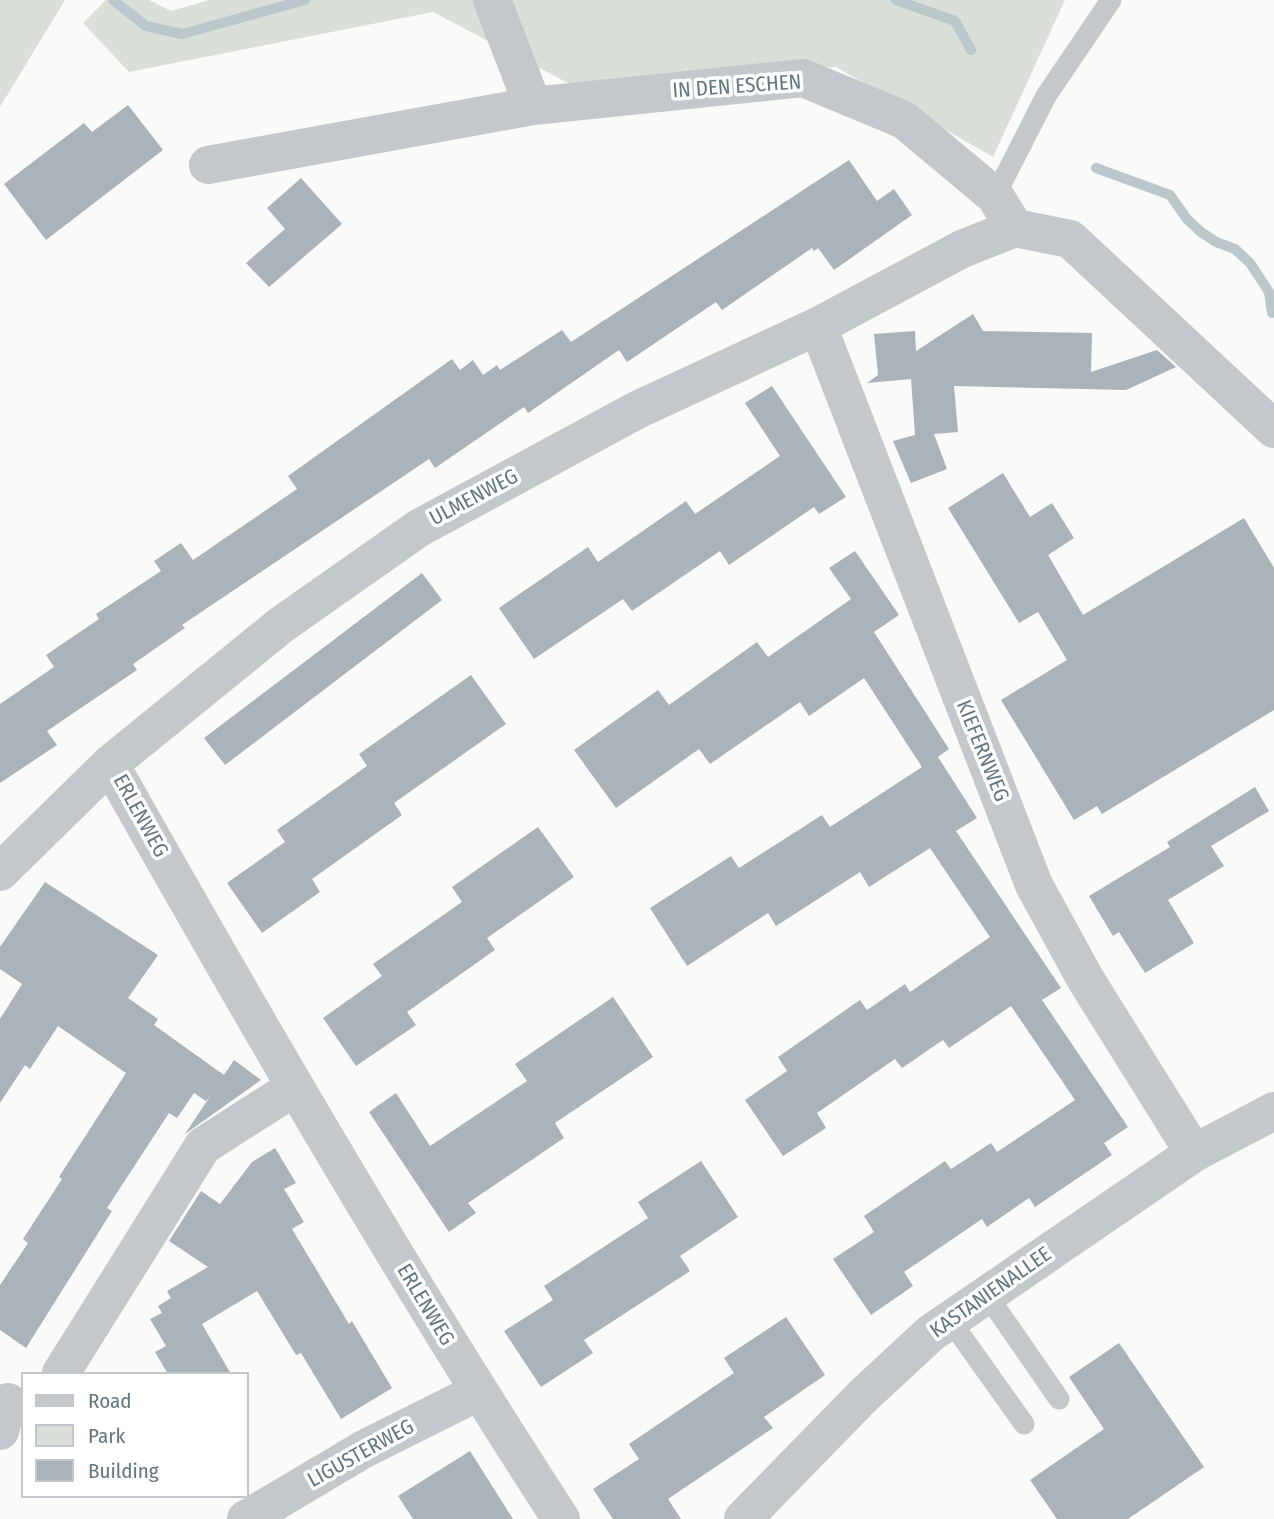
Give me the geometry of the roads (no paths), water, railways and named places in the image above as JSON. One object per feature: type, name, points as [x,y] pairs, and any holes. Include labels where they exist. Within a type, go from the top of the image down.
[{"type":"street","points":[[492,0],[533,106]]},
{"type":"street","name":"IN DEN ESCHEN","points":[[208,165],[533,106],[803,78],[904,120],[995,196],[1015,228]]},
{"type":"street","points":[[1015,228],[1070,239],[1274,429]]},
{"type":"street","name":"ULMENWEG","points":[[0,872],[110,764],[281,625],[419,528],[638,410],[818,326],[962,249],[1015,228]]},
{"type":"street","name":"KIEFERNWEG","points":[[818,326],[1034,884],[1086,980],[1194,1153]]},
{"type":"street","name":"ERLENWEG","points":[[110,764],[295,1087],[478,1392],[561,1519]]},
{"type":"street","points":[[62,1372],[203,1146],[295,1087]]},
{"type":"street","name":"KASTANIENALLEE","points":[[744,1519],[863,1396],[931,1333],[1194,1153],[1274,1111]]},
{"type":"street","name":"LIGUSTERWEG","points":[[246,1519],[364,1450],[478,1392]]},
{"type":"lane","points":[[995,196],[1046,96],[1111,0]]},
{"type":"lane","points":[[987,1294],[1059,1399]]},
{"type":"lane","points":[[950,1320],[1024,1424]]},
{"type":"waterway","points":[[113,0],[146,26],[182,34],[305,0]]},
{"type":"waterway","points":[[896,0],[955,21],[971,50]]},
{"type":"waterway","points":[[1096,168],[1170,195],[1187,219],[1201,232],[1216,242],[1235,249],[1250,263],[1269,292],[1272,313]]}]
